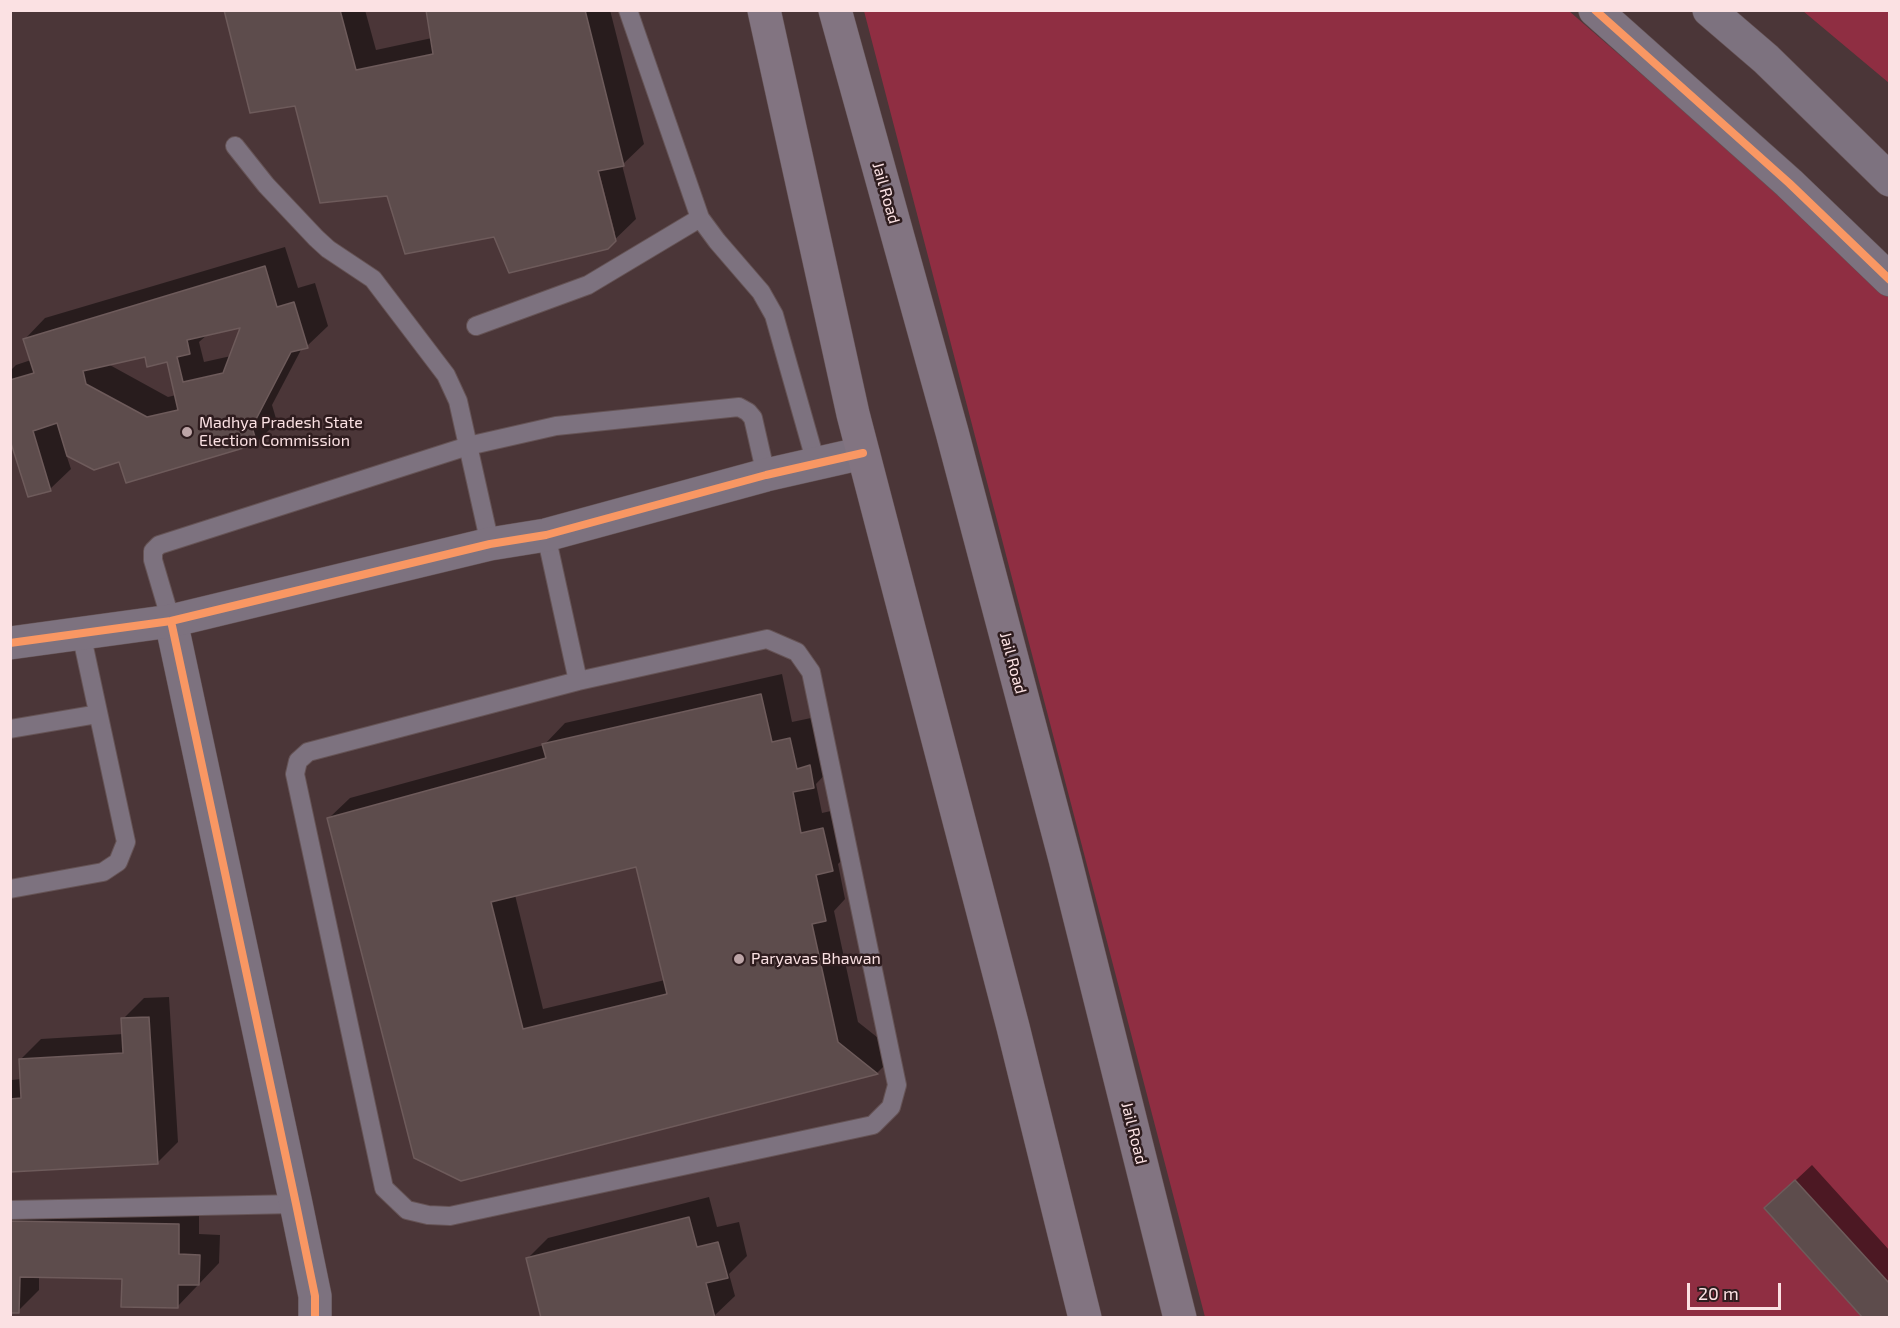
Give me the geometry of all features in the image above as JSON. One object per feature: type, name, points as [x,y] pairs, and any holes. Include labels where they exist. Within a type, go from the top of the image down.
[{"type":"main road","points":[[764,10],[863,453],[1013,1027],[1085,1317]]},
{"type":"main road","name":"Jail Road","points":[[835,10],[952,432],[1062,847],[1180,1317]]},
{"type":"street","points":[[1595,10],[1789,183],[1890,280]]},
{"type":"street","points":[[1709,10],[1766,59],[1890,180]]},
{"type":"street","points":[[10,643],[171,621],[490,544],[546,535],[766,475],[863,453]]},
{"type":"street","points":[[171,621],[296,1204],[315,1296],[315,1317]]},
{"type":"lane","points":[[628,10],[700,218],[761,292],[774,315],[816,463]]},
{"type":"lane","points":[[235,146],[316,238],[328,249],[373,279],[446,375],[459,401],[490,544]]},
{"type":"lane","points":[[476,326],[588,285],[700,218]]},
{"type":"lane","points":[[171,621],[153,560],[153,551],[159,545],[468,446],[556,426],[739,407],[753,418],[766,475]]},
{"type":"lane","points":[[546,535],[578,681]]},
{"type":"lane","points":[[10,889],[103,872],[118,862],[126,842],[81,633]]},
{"type":"lane","points":[[767,639],[797,651],[811,672],[897,1085],[891,1107],[873,1125],[450,1216],[428,1215],[407,1210],[384,1188],[295,774],[297,761],[308,752],[578,681],[767,639]]},
{"type":"lane","points":[[10,729],[98,714]]},
{"type":"lane","points":[[10,1210],[296,1204]]},
{"type":"shaded area","points":[[864,11],[1569,11],[1889,289],[1889,1317],[1205,1317]]},
{"type":"shaded area","points":[[1803,11],[1889,11],[1889,83]]},
{"type":"building","points":[[224,10],[340,10],[356,70],[433,54],[426,10],[585,10],[624,166],[598,171],[616,241],[608,249],[509,273],[494,237],[405,254],[387,196],[320,203],[295,106],[250,113]]},
{"type":"building","points":[[265,266],[277,307],[294,302],[308,348],[291,352],[252,427],[257,444],[126,483],[119,462],[94,470],[67,456],[57,423],[33,431],[51,491],[28,497],[10,440],[10,380],[34,373],[23,339]],"holes":[[[240,328],[223,373],[183,382],[177,357],[190,354],[187,340]],[[145,357],[147,367],[167,362],[178,410],[147,417],[86,384],[83,371]]]},
{"type":"building","name":"Paryavas Bhawan","points":[[761,694],[772,742],[790,738],[797,769],[810,765],[814,788],[793,792],[801,833],[823,828],[833,871],[816,875],[826,921],[812,924],[838,1042],[878,1074],[461,1181],[414,1158],[327,818],[546,758],[542,744]],"holes":[[[636,867],[667,994],[523,1029],[491,902]]]},
{"type":"building","points":[[149,1017],[158,1164],[10,1172],[10,1099],[21,1098],[19,1059],[123,1053],[121,1018]]},
{"type":"building","points":[[1795,1180],[1890,1284],[1890,1318],[1863,1318],[1764,1208]]},
{"type":"building","points":[[689,1217],[697,1247],[718,1242],[728,1278],[706,1283],[715,1318],[541,1318],[526,1258]]},
{"type":"building","points":[[10,1221],[179,1224],[179,1254],[200,1255],[199,1285],[178,1285],[178,1308],[121,1307],[122,1279],[20,1277],[19,1313],[10,1313]]},
{"type":"cycle path","points":[[1595,10],[1789,183],[1890,280]]},
{"type":"cycle path","points":[[10,643],[171,621],[490,544],[546,535],[766,475],[863,453]]},
{"type":"cycle path","points":[[171,621],[296,1204],[315,1296],[315,1318]]},
{"type":"place","name":"Madhya Pradesh State Election Commission","points":[[187,432]]},
{"type":"place","name":"Paryavas Bhawan","points":[[739,959]]}]
